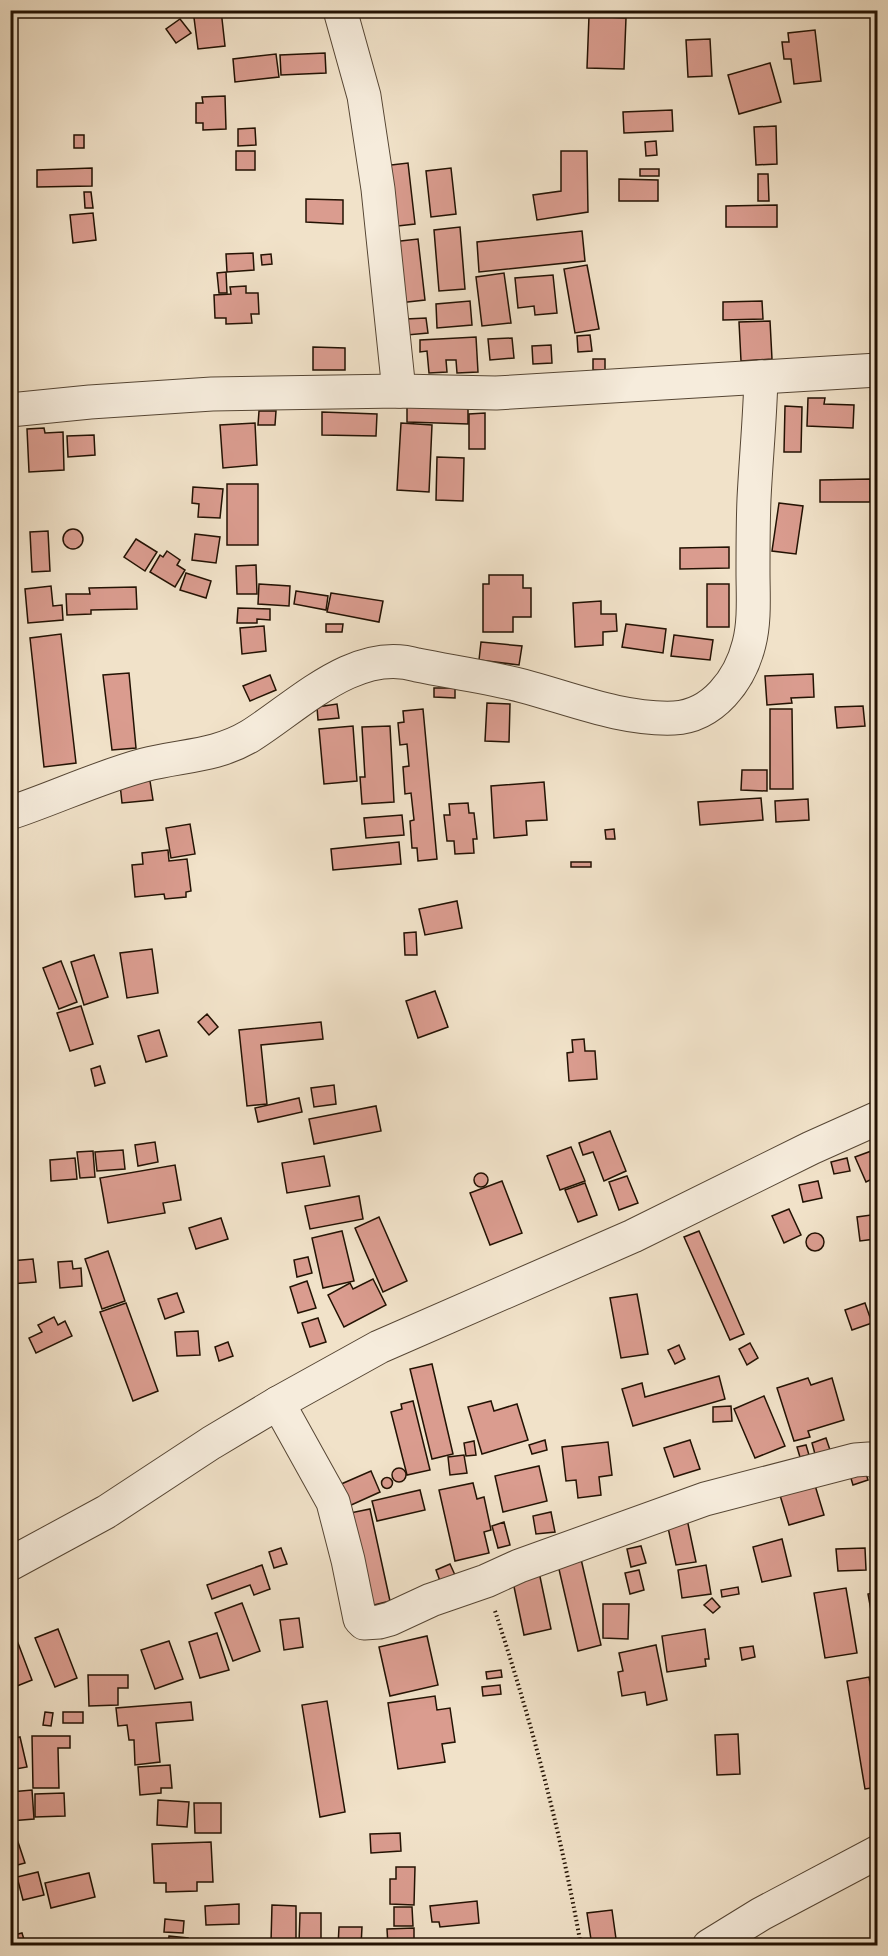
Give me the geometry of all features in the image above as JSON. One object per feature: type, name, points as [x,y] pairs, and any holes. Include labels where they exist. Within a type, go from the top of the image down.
[{"type":"street","points":[[340,10],[364,96],[378,189],[399,391]]},
{"type":"street","points":[[10,410],[212,394],[399,391],[496,393],[878,370]]},
{"type":"street","points":[[10,813],[135,768],[195,756],[234,743],[249,736],[315,691],[366,664],[403,661],[522,686],[609,710],[653,717],[676,718],[714,703],[727,690],[740,669],[749,644],[753,619],[754,499],[762,377]]},
{"type":"street","points":[[10,1564],[106,1512],[211,1443],[379,1347],[633,1236],[811,1148],[878,1118]]},
{"type":"street","points":[[278,1403],[333,1502],[360,1619],[364,1623],[390,1619],[431,1600],[486,1581],[519,1566],[705,1499],[855,1460],[869,1459],[878,1462]]},
{"type":"street","points":[[709,1946],[782,1902],[878,1852]]},
{"type":"path","points":[[486,1581],[541,1767],[571,1890],[581,1946]]},
{"type":"building","points":[[193,10],[221,10],[225,46],[198,49]]},
{"type":"building","points":[[589,16],[626,18],[624,69],[587,68]]},
{"type":"building","points":[[180,19],[191,33],[176,43],[166,29]]},
{"type":"building","points":[[815,30],[821,81],[794,84],[791,59],[784,59],[782,42],[789,42],[788,33]]},
{"type":"building","points":[[710,39],[712,76],[688,77],[686,40]]},
{"type":"building","points":[[325,53],[326,73],[281,75],[280,55]]},
{"type":"building","points":[[276,54],[279,77],[235,82],[233,59]]},
{"type":"building","points":[[770,63],[781,102],[739,114],[728,75]]},
{"type":"building","points":[[225,96],[226,129],[203,130],[203,123],[196,123],[196,103],[203,103],[202,97]]},
{"type":"building","points":[[672,110],[673,131],[624,133],[623,112]]},
{"type":"building","points":[[776,126],[777,164],[756,165],[754,127]]},
{"type":"building","points":[[255,128],[256,145],[238,146],[238,129]]},
{"type":"building","points":[[74,135],[84,135],[84,148],[74,148]]},
{"type":"building","points":[[656,141],[657,155],[646,156],[645,142]]},
{"type":"building","points":[[236,151],[255,151],[255,170],[236,170]]},
{"type":"building","points":[[561,151],[587,151],[588,212],[537,220],[533,195],[561,191]]},
{"type":"building","points":[[408,163],[415,224],[389,227],[383,166]]},
{"type":"building","points":[[92,168],[92,186],[37,187],[37,170]]},
{"type":"building","points":[[451,168],[456,214],[431,217],[426,171]]},
{"type":"building","points":[[640,169],[659,169],[659,176],[640,176]]},
{"type":"building","points":[[758,174],[768,174],[769,201],[758,201]]},
{"type":"building","points":[[619,179],[658,180],[658,201],[619,201]]},
{"type":"building","points":[[84,192],[91,192],[93,208],[85,208]]},
{"type":"building","points":[[306,199],[343,200],[343,224],[306,222]]},
{"type":"building","points":[[777,205],[777,227],[726,227],[726,206]]},
{"type":"building","points":[[93,213],[96,240],[73,243],[70,215]]},
{"type":"building","points":[[460,227],[465,289],[439,291],[434,230]]},
{"type":"building","points":[[582,231],[585,261],[479,272],[477,242]]},
{"type":"building","points":[[418,239],[425,300],[399,303],[392,242]]},
{"type":"building","points":[[253,253],[254,270],[227,272],[226,254]]},
{"type":"building","points":[[271,254],[272,264],[262,265],[261,255]]},
{"type":"building","points":[[587,265],[599,329],[575,333],[564,269]]},
{"type":"building","points":[[226,272],[227,293],[219,293],[217,273]]},
{"type":"building","points":[[504,273],[511,323],[482,326],[476,277]]},
{"type":"building","points":[[553,275],[557,313],[535,315],[534,306],[518,308],[515,278]]},
{"type":"building","points":[[246,286],[246,293],[258,293],[259,314],[251,314],[252,323],[226,324],[226,318],[215,318],[214,295],[231,294],[230,287]]},
{"type":"building","points":[[470,301],[472,325],[437,328],[436,304]]},
{"type":"building","points":[[762,301],[763,319],[723,320],[723,302]]},
{"type":"building","points":[[426,318],[428,333],[407,335],[406,319]]},
{"type":"building","points":[[770,321],[772,359],[741,361],[739,322]]},
{"type":"building","points":[[590,335],[592,351],[578,352],[577,336]]},
{"type":"building","points":[[476,337],[478,372],[457,373],[456,360],[446,360],[447,372],[429,373],[427,351],[420,352],[420,340]]},
{"type":"building","points":[[512,338],[514,358],[490,360],[488,339]]},
{"type":"building","points":[[551,345],[552,363],[533,364],[532,346]]},
{"type":"building","points":[[313,347],[345,348],[345,370],[313,370]]},
{"type":"building","points":[[593,359],[605,359],[605,370],[593,370]]},
{"type":"building","points":[[808,398],[825,398],[824,404],[854,405],[853,428],[807,426]]},
{"type":"building","points":[[407,406],[468,407],[468,424],[407,422]]},
{"type":"building","points":[[785,406],[802,407],[801,452],[784,452]]},
{"type":"building","points":[[259,411],[276,411],[275,425],[258,425]]},
{"type":"building","points":[[322,412],[377,414],[376,436],[322,435]]},
{"type":"building","points":[[485,413],[485,449],[469,449],[469,414]]},
{"type":"building","points":[[255,423],[257,465],[223,468],[220,425]]},
{"type":"building","points":[[401,423],[432,425],[429,492],[397,490]]},
{"type":"building","points":[[44,428],[45,433],[63,432],[64,470],[29,472],[27,429]]},
{"type":"building","points":[[94,435],[95,455],[68,457],[67,436]]},
{"type":"building","points":[[437,457],[464,458],[463,501],[436,500]]},
{"type":"building","points":[[870,479],[870,502],[820,502],[820,480]]},
{"type":"building","points":[[227,484],[258,484],[258,545],[227,545]]},
{"type":"building","points":[[193,487],[223,489],[220,518],[198,517],[199,504],[192,503]]},
{"type":"building","points":[[779,503],[803,506],[796,554],[772,551]]},
{"type":"building","points":[[73,529],[80,532],[83,539],[80,546],[73,549],[66,546],[63,539],[66,532]]},
{"type":"building","points":[[48,531],[50,571],[32,572],[30,532]]},
{"type":"building","points":[[195,534],[220,537],[216,563],[192,560]]},
{"type":"building","points":[[136,539],[157,552],[145,571],[124,557]]},
{"type":"building","points":[[729,547],[729,568],[680,569],[680,548]]},
{"type":"building","points":[[167,551],[180,560],[177,565],[185,570],[175,587],[150,572],[160,555],[163,557]]},
{"type":"building","points":[[256,565],[257,594],[237,594],[236,566]]},
{"type":"building","points":[[186,573],[211,581],[206,598],[180,590]]},
{"type":"building","points":[[489,575],[523,575],[523,588],[531,588],[531,617],[513,617],[513,632],[483,632],[483,584],[489,584]]},
{"type":"building","points":[[259,584],[290,586],[289,606],[258,604]]},
{"type":"building","points":[[707,584],[729,584],[729,627],[707,627]]},
{"type":"building","points":[[51,586],[53,606],[62,605],[63,620],[28,623],[25,589]]},
{"type":"building","points":[[136,587],[137,609],[91,610],[91,614],[67,615],[66,594],[90,594],[89,588]]},
{"type":"building","points":[[296,591],[328,596],[326,610],[294,604]]},
{"type":"building","points":[[331,593],[383,601],[379,622],[327,612]]},
{"type":"building","points":[[601,601],[601,614],[616,614],[617,631],[603,632],[603,645],[575,647],[573,603]]},
{"type":"building","points":[[238,608],[270,609],[270,620],[257,619],[257,623],[237,623]]},
{"type":"building","points":[[326,624],[343,624],[342,632],[326,632]]},
{"type":"building","points":[[626,624],[666,629],[663,653],[622,647]]},
{"type":"building","points":[[264,626],[266,651],[242,654],[240,628]]},
{"type":"building","points":[[61,634],[76,763],[44,767],[30,638]]},
{"type":"building","points":[[674,635],[713,640],[710,660],[671,656]]},
{"type":"building","points":[[481,642],[522,646],[519,665],[479,660]]},
{"type":"building","points":[[129,673],[136,748],[112,750],[103,675]]},
{"type":"building","points":[[813,674],[814,697],[791,698],[792,703],[767,705],[765,676]]},
{"type":"building","points":[[270,675],[276,690],[250,701],[243,686]]},
{"type":"building","points":[[434,688],[455,688],[455,698],[434,697]]},
{"type":"building","points":[[487,703],[510,704],[509,742],[485,741]]},
{"type":"building","points":[[337,704],[339,718],[318,720],[317,707]]},
{"type":"building","points":[[863,706],[865,726],[837,728],[835,707]]},
{"type":"building","points":[[423,709],[437,859],[418,861],[417,848],[412,848],[410,821],[414,820],[411,793],[405,794],[403,767],[409,766],[407,744],[400,745],[398,723],[404,722],[403,711]]},
{"type":"building","points":[[770,709],[792,709],[793,789],[770,789]]},
{"type":"building","points":[[353,726],[357,781],[324,784],[319,729]]},
{"type":"building","points":[[390,726],[394,802],[362,804],[360,777],[365,777],[362,727]]},
{"type":"building","points":[[742,770],[767,770],[767,791],[741,790]]},
{"type":"building","points":[[150,781],[153,800],[122,803],[120,784]]},
{"type":"building","points":[[544,782],[547,820],[526,821],[527,835],[494,838],[491,786]]},
{"type":"building","points":[[761,798],[763,820],[700,825],[698,802]]},
{"type":"building","points":[[808,799],[809,820],[776,822],[775,801]]},
{"type":"building","points":[[468,803],[469,813],[474,813],[477,839],[473,839],[474,853],[455,854],[454,841],[447,841],[444,815],[450,815],[449,804]]},
{"type":"building","points":[[402,815],[404,835],[366,838],[364,818]]},
{"type":"building","points":[[190,824],[195,854],[171,858],[166,828]]},
{"type":"building","points":[[614,829],[615,839],[606,839],[605,830]]},
{"type":"building","points":[[399,842],[401,864],[333,870],[331,849]]},
{"type":"building","points":[[168,850],[169,861],[187,859],[191,891],[186,892],[186,897],[165,899],[164,894],[135,897],[132,865],[143,864],[142,853]]},
{"type":"building","points":[[571,862],[591,862],[591,867],[571,867]]},
{"type":"building","points":[[457,901],[462,928],[425,935],[419,909]]},
{"type":"building","points":[[416,932],[417,955],[405,955],[404,933]]},
{"type":"building","points":[[152,949],[158,993],[127,998],[120,953]]},
{"type":"building","points":[[94,955],[108,997],[84,1005],[71,962]]},
{"type":"building","points":[[61,961],[77,1002],[59,1009],[43,968]]},
{"type":"building","points":[[435,991],[448,1027],[418,1038],[406,1001]]},
{"type":"building","points":[[81,1006],[93,1044],[70,1051],[57,1013]]},
{"type":"building","points":[[207,1014],[218,1027],[209,1035],[198,1022]]},
{"type":"building","points":[[321,1022],[323,1039],[261,1045],[267,1104],[247,1106],[239,1030]]},
{"type":"building","points":[[159,1030],[167,1056],[146,1062],[138,1036]]},
{"type":"building","points":[[584,1039],[585,1051],[595,1051],[597,1079],[569,1081],[567,1053],[573,1052],[572,1040]]},
{"type":"building","points":[[100,1066],[105,1083],[95,1086],[91,1069]]},
{"type":"building","points":[[334,1085],[336,1104],[314,1107],[311,1088]]},
{"type":"building","points":[[299,1098],[302,1112],[258,1122],[255,1108]]},
{"type":"building","points":[[376,1106],[381,1131],[314,1144],[309,1119]]},
{"type":"building","points":[[610,1131],[626,1171],[604,1181],[593,1152],[583,1155],[579,1143]]},
{"type":"building","points":[[155,1142],[158,1162],[138,1166],[135,1145]]},
{"type":"building","points":[[571,1147],[585,1181],[560,1190],[547,1156]]},
{"type":"building","points":[[123,1150],[125,1169],[97,1171],[95,1152]]},
{"type":"building","points":[[874,1150],[878,1157],[878,1176],[866,1182],[855,1157]]},
{"type":"building","points":[[93,1151],[95,1177],[80,1178],[77,1152]]},
{"type":"building","points":[[324,1156],[330,1186],[287,1193],[282,1163]]},
{"type":"building","points":[[75,1158],[77,1179],[51,1181],[50,1160]]},
{"type":"building","points":[[847,1158],[850,1171],[834,1174],[831,1162]]},
{"type":"building","points":[[175,1165],[181,1200],[163,1203],[165,1213],[108,1223],[100,1178]]},
{"type":"building","points":[[10,1171],[13,1171],[16,1194],[10,1195]]},
{"type":"building","points":[[478,1173],[484,1173],[488,1180],[484,1187],[478,1187],[474,1183],[474,1177]]},
{"type":"building","points":[[627,1176],[638,1203],[619,1210],[609,1182]]},
{"type":"building","points":[[502,1181],[522,1233],[490,1245],[470,1193]]},
{"type":"building","points":[[818,1181],[822,1198],[803,1202],[799,1185]]},
{"type":"building","points":[[585,1183],[597,1215],[578,1222],[565,1190]]},
{"type":"building","points":[[359,1196],[363,1219],[310,1229],[305,1206]]},
{"type":"building","points":[[789,1209],[801,1235],[784,1243],[772,1216]]},
{"type":"building","points":[[871,1215],[875,1239],[860,1241],[857,1217]]},
{"type":"building","points":[[379,1217],[407,1281],[383,1292],[355,1228]]},
{"type":"building","points":[[221,1218],[228,1239],[196,1249],[189,1228]]},
{"type":"building","points":[[342,1231],[354,1281],[323,1288],[312,1238]]},
{"type":"building","points":[[699,1231],[744,1334],[730,1340],[684,1237]]},
{"type":"building","points":[[815,1233],[821,1236],[824,1242],[821,1248],[815,1251],[809,1248],[806,1242],[809,1236]]},
{"type":"building","points":[[108,1251],[125,1301],[102,1309],[85,1259]]},
{"type":"building","points":[[308,1257],[312,1273],[297,1277],[294,1260]]},
{"type":"building","points":[[33,1259],[36,1282],[10,1284],[10,1261]]},
{"type":"building","points":[[72,1261],[73,1269],[81,1268],[82,1286],[60,1288],[58,1262]]},
{"type":"building","points":[[373,1279],[386,1305],[344,1327],[328,1295],[350,1283],[353,1289]]},
{"type":"building","points":[[307,1281],[316,1308],[298,1313],[290,1287]]},
{"type":"building","points":[[177,1293],[184,1312],[165,1319],[158,1299]]},
{"type":"building","points":[[637,1294],[648,1354],[621,1358],[610,1298]]},
{"type":"building","points":[[126,1303],[158,1391],[133,1401],[100,1312]]},
{"type":"building","points":[[865,1303],[872,1323],[852,1330],[845,1310]]},
{"type":"building","points":[[54,1317],[58,1325],[65,1321],[72,1336],[36,1353],[29,1338],[42,1332],[38,1325]]},
{"type":"building","points":[[318,1318],[326,1342],[310,1347],[302,1323]]},
{"type":"building","points":[[198,1331],[200,1355],[177,1356],[175,1332]]},
{"type":"building","points":[[228,1342],[233,1356],[219,1361],[215,1347]]},
{"type":"building","points":[[750,1343],[758,1358],[747,1365],[739,1349]]},
{"type":"building","points":[[679,1345],[685,1359],[675,1364],[668,1350]]},
{"type":"building","points":[[432,1364],[453,1454],[432,1459],[410,1369]]},
{"type":"building","points":[[719,1376],[725,1399],[633,1426],[622,1389],[642,1383],[645,1397]]},
{"type":"building","points":[[808,1378],[811,1385],[832,1378],[844,1420],[808,1431],[810,1437],[794,1441],[777,1388]]},
{"type":"building","points":[[764,1396],[785,1446],[755,1458],[734,1409]]},
{"type":"building","points":[[413,1401],[430,1470],[407,1475],[391,1412],[402,1409],[401,1404]]},
{"type":"building","points":[[491,1401],[494,1411],[517,1404],[528,1440],[482,1454],[468,1407]]},
{"type":"building","points":[[731,1406],[732,1421],[713,1422],[713,1407]]},
{"type":"building","points":[[826,1438],[830,1450],[815,1454],[812,1443]]},
{"type":"building","points":[[545,1440],[547,1450],[532,1454],[529,1445]]},
{"type":"building","points":[[690,1440],[700,1469],[674,1477],[664,1448]]},
{"type":"building","points":[[474,1441],[476,1455],[466,1456],[464,1443]]},
{"type":"building","points":[[608,1442],[612,1475],[599,1477],[601,1495],[578,1498],[576,1480],[566,1481],[562,1447]]},
{"type":"building","points":[[806,1445],[809,1455],[800,1457],[797,1447]]},
{"type":"building","points":[[464,1455],[467,1473],[450,1475],[448,1457]]},
{"type":"building","points":[[539,1466],[547,1501],[503,1512],[495,1476]]},
{"type":"building","points":[[399,1468],[404,1470],[406,1475],[404,1480],[399,1482],[394,1480],[392,1475],[394,1470]]},
{"type":"building","points":[[865,1470],[868,1480],[853,1485],[850,1475]]},
{"type":"building","points":[[371,1471],[380,1492],[349,1506],[339,1485]]},
{"type":"building","points":[[387,1477],[393,1483],[387,1489],[381,1483]]},
{"type":"building","points":[[814,1482],[824,1515],[789,1525],[779,1492]]},
{"type":"building","points":[[473,1483],[477,1499],[484,1497],[491,1530],[484,1532],[489,1553],[455,1561],[439,1490]]},
{"type":"building","points":[[420,1490],[425,1510],[377,1521],[372,1501]]},
{"type":"building","points":[[370,1509],[390,1601],[370,1606],[350,1513]]},
{"type":"building","points":[[551,1512],[555,1532],[536,1534],[533,1516]]},
{"type":"building","points":[[687,1519],[696,1562],[676,1565],[667,1523]]},
{"type":"building","points":[[504,1522],[510,1545],[498,1548],[492,1526]]},
{"type":"building","points":[[782,1539],[791,1576],[762,1582],[753,1547]]},
{"type":"building","points":[[641,1546],[646,1563],[631,1567],[627,1549]]},
{"type":"building","points":[[281,1548],[287,1564],[274,1568],[269,1552]]},
{"type":"building","points":[[865,1548],[866,1570],[838,1571],[836,1549]]},
{"type":"building","points":[[581,1559],[601,1645],[578,1651],[558,1565]]},
{"type":"building","points":[[450,1564],[455,1575],[440,1581],[436,1570]]},
{"type":"building","points":[[262,1565],[270,1589],[254,1595],[250,1585],[212,1599],[207,1585]]},
{"type":"building","points":[[706,1565],[711,1594],[682,1598],[678,1570]]},
{"type":"building","points":[[639,1570],[644,1590],[630,1594],[625,1573]]},
{"type":"building","points":[[539,1572],[551,1629],[524,1635],[512,1577]]},
{"type":"building","points":[[738,1587],[739,1594],[722,1597],[721,1590]]},
{"type":"building","points":[[846,1588],[857,1653],[825,1658],[814,1593]]},
{"type":"building","points":[[878,1592],[878,1648],[868,1594]]},
{"type":"building","points":[[712,1598],[720,1607],[713,1613],[704,1605]]},
{"type":"building","points":[[242,1603],[260,1651],[233,1661],[215,1613]]},
{"type":"building","points":[[603,1604],[629,1604],[628,1639],[603,1638]]},
{"type":"building","points":[[299,1618],[303,1647],[284,1650],[280,1620]]},
{"type":"building","points":[[10,1622],[32,1680],[12,1688],[10,1683]]},
{"type":"building","points":[[58,1629],[77,1678],[55,1687],[35,1638]]},
{"type":"building","points":[[705,1629],[709,1659],[705,1659],[706,1666],[667,1672],[662,1636]]},
{"type":"building","points":[[217,1633],[229,1670],[200,1678],[189,1642]]},
{"type":"building","points":[[427,1636],[438,1685],[390,1696],[379,1647]]},
{"type":"building","points":[[169,1641],[183,1679],[155,1689],[141,1650]]},
{"type":"building","points":[[656,1645],[667,1700],[647,1705],[645,1692],[622,1696],[618,1672],[623,1671],[619,1653]]},
{"type":"building","points":[[753,1646],[755,1657],[742,1660],[740,1648]]},
{"type":"building","points":[[501,1670],[502,1677],[487,1679],[486,1672]]},
{"type":"building","points":[[88,1675],[128,1675],[128,1688],[118,1688],[118,1705],[89,1706]]},
{"type":"building","points":[[869,1677],[878,1728],[878,1787],[865,1789],[847,1681]]},
{"type":"building","points":[[500,1685],[501,1694],[483,1696],[482,1687]]},
{"type":"building","points":[[435,1696],[437,1710],[450,1708],[455,1742],[442,1744],[445,1762],[398,1769],[388,1703]]},
{"type":"building","points":[[327,1701],[345,1812],[320,1817],[302,1705]]},
{"type":"building","points":[[191,1702],[193,1720],[156,1723],[160,1762],[135,1765],[134,1740],[129,1740],[127,1725],[118,1726],[116,1708]]},
{"type":"building","points":[[45,1712],[53,1713],[51,1726],[43,1725]]},
{"type":"building","points":[[63,1712],[83,1712],[83,1723],[63,1723]]},
{"type":"building","points":[[738,1734],[740,1774],[717,1775],[715,1735]]},
{"type":"building","points":[[32,1736],[70,1736],[70,1748],[58,1748],[59,1788],[33,1788]]},
{"type":"building","points":[[20,1737],[27,1767],[10,1770],[10,1739]]},
{"type":"building","points":[[170,1765],[172,1788],[161,1788],[161,1793],[140,1795],[138,1767]]},
{"type":"building","points":[[32,1790],[34,1819],[10,1821],[10,1792]]},
{"type":"building","points":[[64,1793],[65,1816],[35,1817],[35,1794]]},
{"type":"building","points":[[158,1800],[189,1802],[187,1827],[157,1825]]},
{"type":"building","points":[[194,1803],[221,1803],[221,1833],[195,1833]]},
{"type":"building","points":[[13,1827],[25,1863],[10,1867],[10,1828]]},
{"type":"building","points":[[400,1833],[401,1851],[371,1853],[370,1834]]},
{"type":"building","points":[[211,1842],[213,1882],[197,1882],[197,1891],[166,1892],[166,1883],[154,1883],[152,1844]]},
{"type":"building","points":[[396,1867],[415,1867],[414,1905],[390,1904],[390,1879],[396,1879]]},
{"type":"building","points":[[38,1872],[44,1895],[23,1900],[17,1877]]},
{"type":"building","points":[[89,1873],[95,1897],[51,1908],[45,1883]]},
{"type":"building","points":[[477,1901],[479,1923],[440,1927],[439,1922],[432,1922],[430,1906]]},
{"type":"building","points":[[239,1904],[239,1924],[206,1925],[205,1906]]},
{"type":"building","points":[[272,1905],[296,1906],[296,1943],[271,1942]]},
{"type":"building","points":[[394,1907],[412,1907],[413,1926],[394,1926]]},
{"type":"building","points":[[612,1910],[617,1946],[592,1946],[587,1913]]},
{"type":"building","points":[[300,1913],[321,1913],[321,1943],[299,1943]]},
{"type":"building","points":[[165,1919],[184,1921],[183,1933],[164,1932]]},
{"type":"building","points":[[339,1927],[362,1927],[361,1946],[338,1946]]},
{"type":"building","points":[[414,1928],[414,1946],[388,1946],[387,1929]]},
{"type":"building","points":[[22,1933],[26,1946],[10,1946],[10,1936]]},
{"type":"building","points":[[169,1936],[188,1938],[187,1946],[168,1944]]}]
